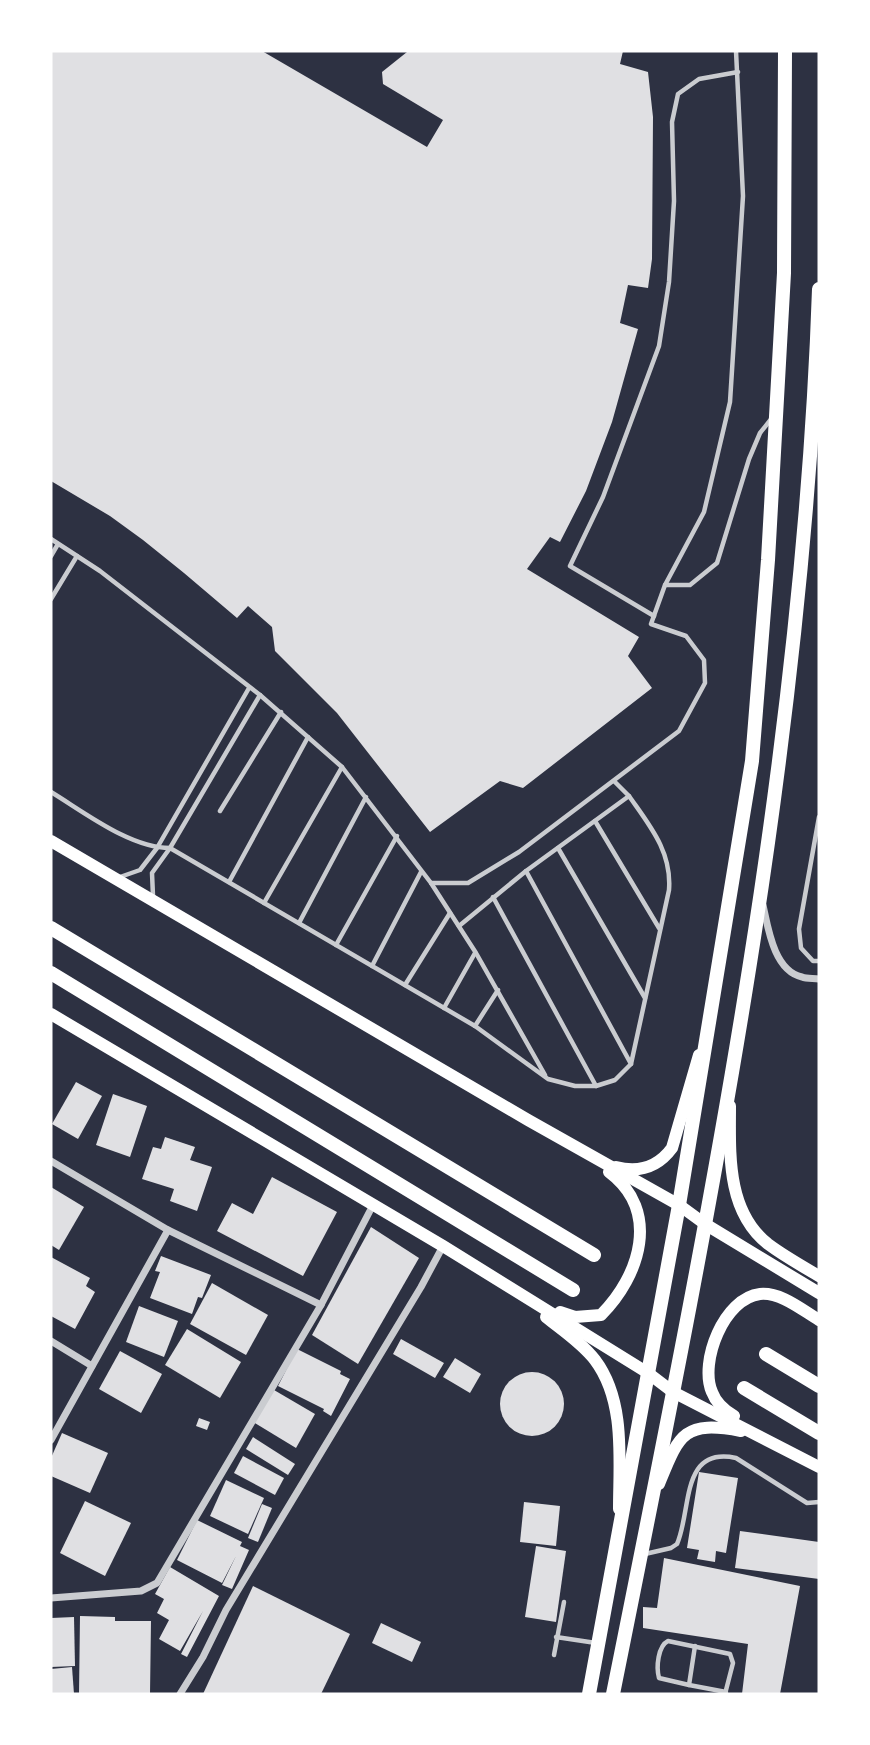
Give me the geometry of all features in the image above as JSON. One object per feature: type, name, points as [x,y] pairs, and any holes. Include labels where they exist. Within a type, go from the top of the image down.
[{"type":"main road","points":[[589,1694],[678,1205],[752,761],[768,560],[784,273],[785,51]]},
{"type":"main road","points":[[612,1694],[705,1224],[761,896],[805,540],[816,413],[819,289]]},
{"type":"main road","points":[[51,841],[579,1150],[678,1205],[819,1293]]},
{"type":"main road","points":[[51,929],[594,1255]]},
{"type":"main road","points":[[51,973],[573,1290]]},
{"type":"main road","points":[[606,1164],[624,1169],[645,1169],[664,1159],[672,1148],[711,1011]]},
{"type":"main road","points":[[51,1014],[443,1246],[648,1373],[673,1392],[819,1466]]},
{"type":"main road","points":[[731,1081],[730,1161],[733,1182],[742,1207],[751,1226],[766,1243],[819,1276]]},
{"type":"main road","points":[[543,1307],[575,1317],[601,1315],[628,1282],[639,1247],[639,1225],[629,1194],[620,1181],[579,1150]]},
{"type":"main road","points":[[504,1284],[579,1344],[594,1359],[607,1379],[619,1435],[619,1537]]},
{"type":"main road","points":[[784,1447],[726,1411],[717,1402],[710,1390],[712,1348],[733,1308],[743,1300],[759,1294],[785,1299],[819,1320]]},
{"type":"main road","points":[[766,1354],[819,1386]]},
{"type":"main road","points":[[744,1388],[819,1433]]},
{"type":"main road","points":[[650,1507],[675,1446],[684,1435],[707,1427],[757,1434]]},
{"type":"street","points":[[761,896],[770,936],[779,960],[799,977],[819,979]]},
{"type":"street","points":[[51,1161],[168,1230],[321,1305]]},
{"type":"street","points":[[51,1598],[141,1591],[158,1583],[321,1305],[373,1205]]},
{"type":"street","points":[[51,1440],[168,1230]]},
{"type":"street","points":[[180,1694],[203,1657],[226,1610],[443,1246]]},
{"type":"street","points":[[51,1341],[92,1366]]},
{"type":"lane","points":[[431,883],[468,883],[519,852],[679,731],[705,683],[704,660],[686,636],[651,624],[665,585],[704,512],[730,402],[743,196],[736,51]]},
{"type":"lane","points":[[654,616],[569,566],[603,497],[659,346],[670,282],[674,201],[672,122],[678,94],[699,79],[738,72]]},
{"type":"lane","points":[[665,585],[690,585],[717,563],[760,433],[777,413]]},
{"type":"lane","points":[[51,539],[260,695],[342,767],[431,883],[476,953],[548,1079]]},
{"type":"lane","points":[[51,556],[58,544]]},
{"type":"lane","points":[[51,599],[77,556]]},
{"type":"lane","points":[[114,879],[140,870],[157,848],[249,688]]},
{"type":"lane","points":[[153,901],[152,873],[170,848],[260,695]]},
{"type":"lane","points":[[220,811],[281,712]]},
{"type":"lane","points":[[229,883],[308,737]]},
{"type":"lane","points":[[264,903],[342,767]]},
{"type":"lane","points":[[51,792],[92,818],[157,848],[170,848],[475,1026],[548,1079],[575,1086],[596,1086],[615,1080],[631,1063],[670,871],[652,830],[629,796],[614,781]]},
{"type":"lane","points":[[459,926],[526,871],[629,796]]},
{"type":"lane","points":[[299,924],[366,797]]},
{"type":"lane","points":[[819,817],[799,929],[801,948],[813,961],[819,961]]},
{"type":"lane","points":[[595,821],[659,929]]},
{"type":"lane","points":[[335,945],[397,836]]},
{"type":"lane","points":[[558,848],[645,998]]},
{"type":"lane","points":[[526,871],[631,1063]]},
{"type":"lane","points":[[372,966],[421,872]]},
{"type":"lane","points":[[493,897],[596,1086]]},
{"type":"lane","points":[[405,985],[450,913]]},
{"type":"lane","points":[[444,1008],[476,953]]},
{"type":"lane","points":[[475,1026],[498,990]]},
{"type":"lane","points":[[641,1555],[677,1544],[693,1475],[700,1464],[710,1458],[736,1458],[807,1503],[819,1502]]},
{"type":"lane","points":[[554,1655],[564,1602]]},
{"type":"lane","points":[[556,1637],[598,1643]]},
{"type":"lane","points":[[668,1641],[695,1646],[726,1651],[732,1656],[725,1693],[659,1678],[657,1673],[661,1646],[668,1641]]},
{"type":"lane","points":[[689,1685],[695,1646]]},
{"type":"building","points":[[51,51],[262,51],[427,147],[443,120],[383,84],[382,72],[406,51],[623,51],[620,64],[648,72],[653,117],[652,259],[648,288],[628,285],[620,323],[638,329],[612,422],[586,491],[560,542],[550,537],[527,569],[639,637],[628,656],[652,688],[523,788],[500,781],[430,832],[337,713],[275,651],[272,627],[248,606],[237,618],[143,540],[110,516],[51,481]]},
{"type":"building","points":[[76,1082],[102,1096],[78,1139],[52,1124]]},
{"type":"building","points":[[113,1094],[147,1106],[130,1157],[96,1145]]},
{"type":"building","points":[[165,1137],[195,1147],[190,1160],[212,1167],[197,1211],[170,1201],[174,1189],[142,1179],[153,1147],[161,1149]]},
{"type":"building","points":[[272,1177],[337,1212],[303,1276],[217,1231],[232,1203],[253,1214]]},
{"type":"building","points":[[51,1187],[84,1207],[59,1250],[51,1245]]},
{"type":"building","points":[[371,1227],[419,1258],[358,1364],[312,1335]]},
{"type":"building","points":[[161,1256],[211,1275],[192,1314],[150,1298],[160,1272],[155,1271]]},
{"type":"building","points":[[51,1257],[90,1278],[86,1286],[95,1292],[75,1329],[51,1316]]},
{"type":"building","points":[[212,1283],[268,1315],[246,1355],[190,1324]]},
{"type":"building","points":[[139,1306],[178,1321],[164,1357],[126,1342]]},
{"type":"building","points":[[187,1329],[241,1362],[220,1398],[165,1365]]},
{"type":"building","points":[[401,1339],[444,1363],[435,1378],[393,1354]]},
{"type":"building","points":[[297,1349],[341,1371],[340,1374],[350,1379],[331,1416],[323,1411],[324,1409],[278,1386]]},
{"type":"building","points":[[120,1351],[162,1374],[141,1413],[99,1389]]},
{"type":"building","points":[[455,1358],[481,1374],[470,1393],[443,1377]]},
{"type":"building","points":[[532,1372],[550,1378],[558,1386],[564,1404],[558,1422],[550,1430],[532,1436],[514,1430],[506,1422],[500,1404],[506,1386],[514,1378]]},
{"type":"building","points":[[274,1390],[315,1414],[296,1448],[253,1422]]},
{"type":"building","points":[[199,1418],[210,1422],[207,1430],[196,1426]]},
{"type":"building","points":[[62,1433],[108,1453],[90,1493],[51,1476],[51,1458]]},
{"type":"building","points":[[253,1437],[295,1464],[288,1475],[246,1449]]},
{"type":"building","points":[[243,1456],[284,1478],[275,1495],[234,1473]]},
{"type":"building","points":[[699,1472],[738,1478],[726,1553],[716,1551],[715,1562],[697,1559],[699,1550],[687,1548]]},
{"type":"building","points":[[226,1480],[264,1498],[248,1534],[210,1516]]},
{"type":"building","points":[[85,1501],[131,1523],[105,1576],[60,1553]]},
{"type":"building","points":[[524,1502],[560,1506],[556,1546],[520,1542]]},
{"type":"building","points":[[262,1504],[272,1508],[258,1542],[248,1538]]},
{"type":"building","points":[[197,1520],[242,1542],[240,1546],[249,1550],[232,1589],[222,1585],[236,1556],[222,1583],[177,1560]]},
{"type":"building","points":[[740,1531],[819,1542],[819,1579],[735,1568]]},
{"type":"building","points":[[536,1546],[566,1551],[556,1622],[525,1617]]},
{"type":"building","points":[[664,1558],[800,1586],[780,1694],[742,1694],[748,1644],[643,1628],[643,1607],[657,1608]]},
{"type":"building","points":[[170,1567],[219,1596],[187,1657],[181,1654],[203,1611],[180,1651],[159,1639],[169,1620],[157,1613],[164,1599],[155,1594]]},
{"type":"building","points":[[253,1586],[350,1634],[321,1694],[203,1694]]},
{"type":"building","points":[[80,1616],[115,1617],[115,1621],[151,1621],[150,1694],[79,1694]]},
{"type":"building","points":[[74,1617],[75,1666],[51,1667],[51,1618]]},
{"type":"building","points":[[381,1623],[421,1642],[412,1662],[372,1643]]},
{"type":"building","points":[[72,1667],[74,1694],[51,1694],[51,1669]]}]
